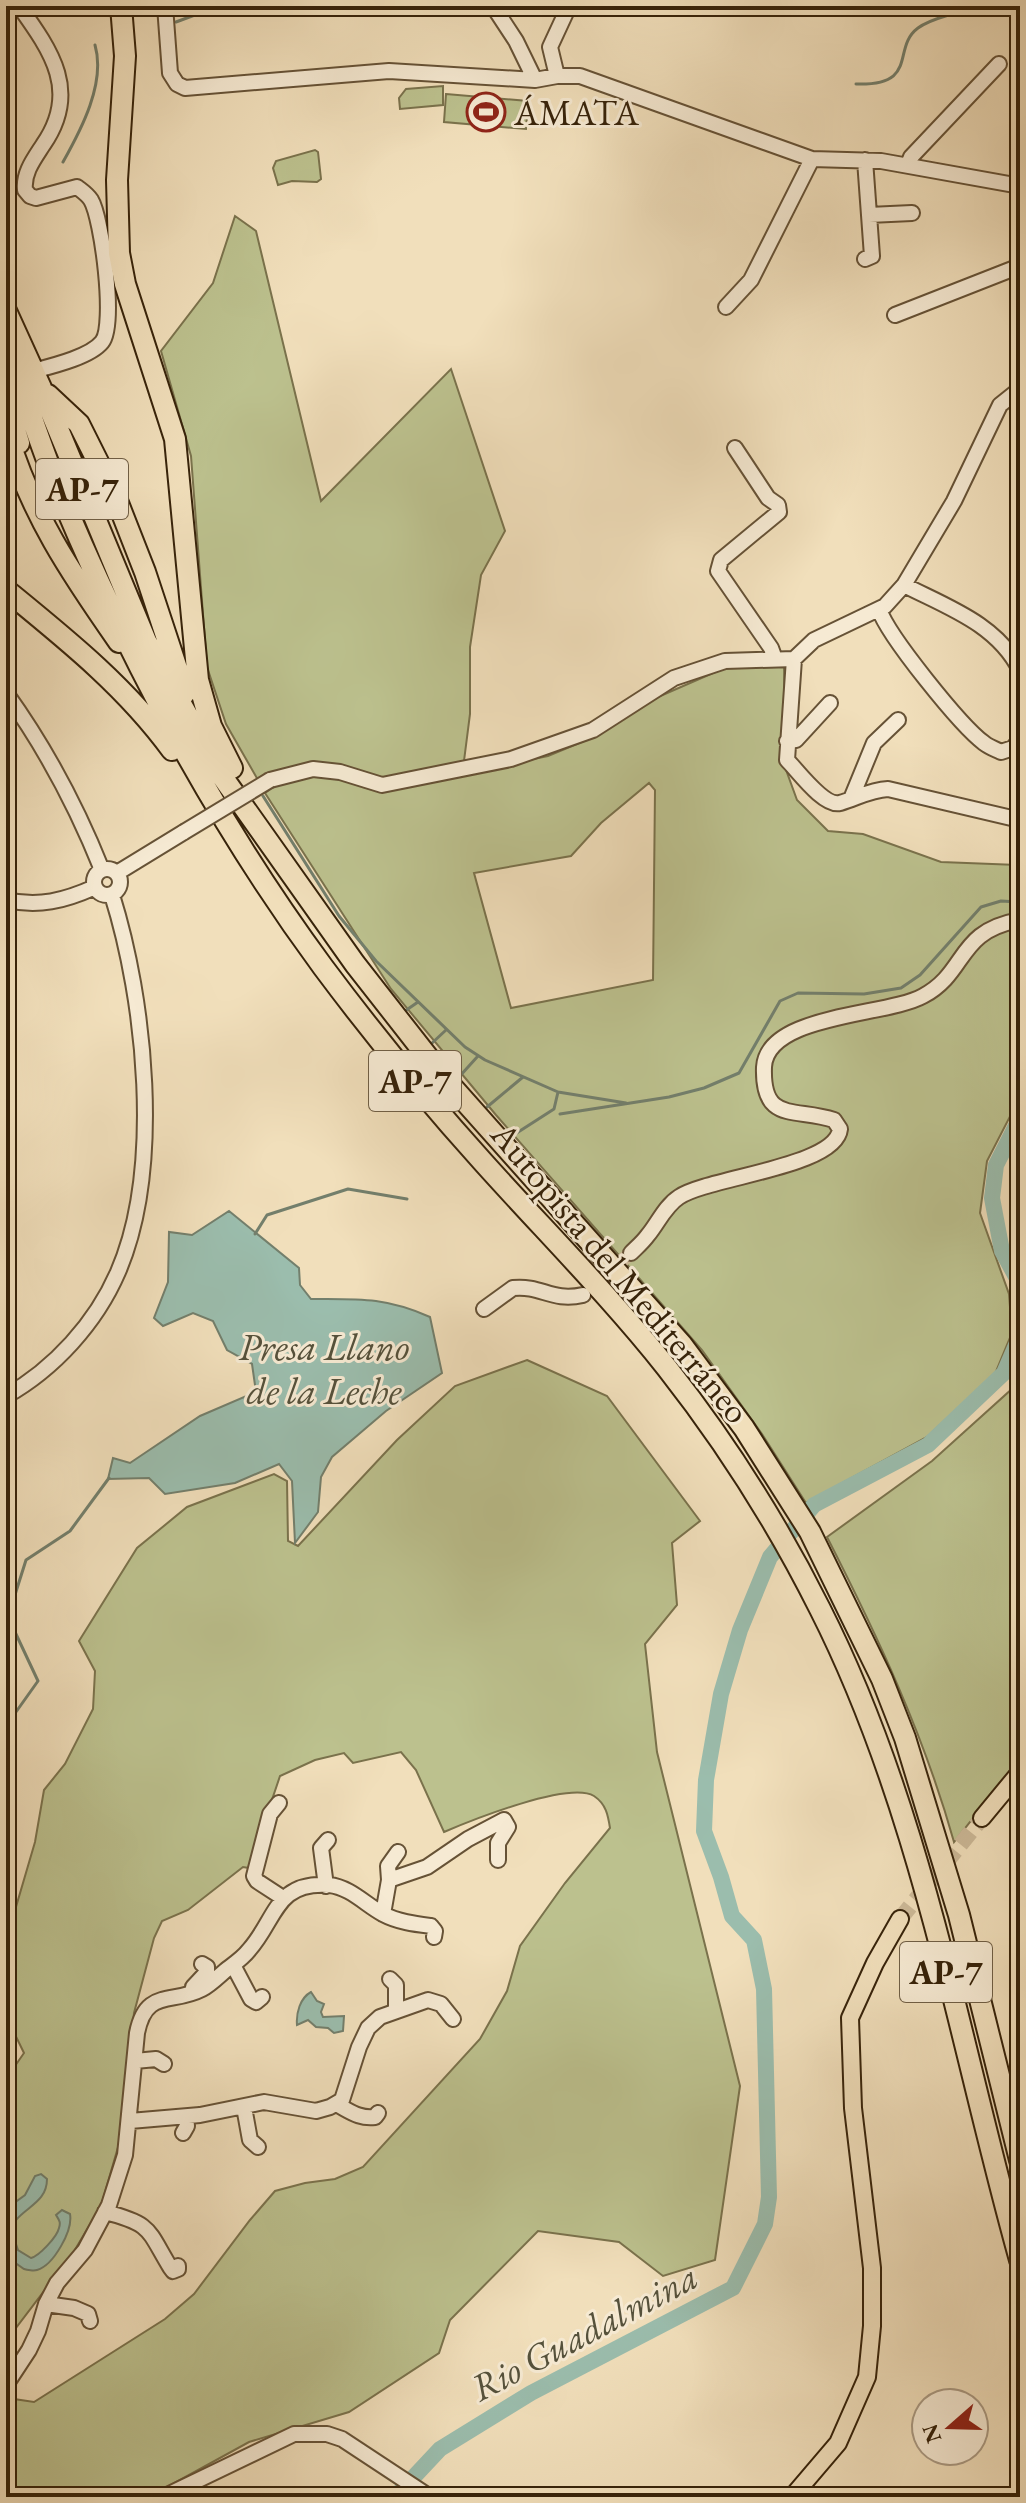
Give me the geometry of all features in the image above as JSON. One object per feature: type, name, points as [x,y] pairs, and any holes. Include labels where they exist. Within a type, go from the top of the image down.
[{"type":"highway","points":[[121,6],[125,56],[117,180],[119,253],[130,299],[175,439],[196,665],[202,695],[217,740],[235,773],[316,892],[355,964]]},
{"type":"highway","name":"Autopista del Mediterráneo","points":[[6,311],[146,641],[219,772],[355,964],[445,1079],[649,1305],[744,1428],[810,1532],[882,1679],[905,1738],[959,1915],[1020,2160]]},
{"type":"highway","name":"Autopista del Mediterráneo","points":[[6,352],[58,487],[146,681],[230,831],[320,963],[374,1033],[479,1158],[666,1366],[728,1449],[808,1586],[857,1689],[892,1780],[918,1864],[1020,2260]]},
{"type":"highway","points":[[37,379],[76,433],[107,496],[139,591],[171,653]]},
{"type":"highway","points":[[6,401],[23,454],[77,583]]},
{"type":"highway","points":[[59,408],[79,424],[116,498],[194,713],[255,823]]},
{"type":"highway","points":[[6,431],[44,528],[77,583],[146,681]]},
{"type":"highway","points":[[6,590],[113,681],[150,719],[230,831]]},
{"type":"highway","points":[[139,591],[146,641]]},
{"type":"main road","points":[[982,1818],[1020,1772]]},
{"type":"main road","points":[[792,2497],[838,2443],[867,2377],[872,2326],[872,2268],[853,2108],[850,2018],[875,1963],[900,1919]]},
{"type":"street","points":[[19,6],[53,63],[62,91],[55,126],[32,161],[25,179],[25,190],[36,198],[77,187],[93,202],[109,305],[106,335],[97,347],[37,379]]},
{"type":"street","points":[[165,6],[170,73],[177,84],[185,88],[389,71],[535,80],[580,76],[812,159],[908,165],[1020,186]]},
{"type":"street","points":[[493,6],[516,41],[535,80]]},
{"type":"street","points":[[557,76],[550,47],[569,6]]},
{"type":"street","points":[[908,165],[911,157],[999,64]]},
{"type":"street","points":[[726,307],[751,280],[812,159]]},
{"type":"street","points":[[865,160],[872,256],[865,259]]},
{"type":"street","points":[[869,215],[912,213]]},
{"type":"street","points":[[895,315],[1020,266]]},
{"type":"street","points":[[1020,389],[1000,405],[954,501],[904,585],[879,609],[814,640],[794,659],[787,741],[787,760],[833,804],[874,790],[888,789],[1020,820]]},
{"type":"street","points":[[735,448],[768,498],[780,510],[778,515],[721,560],[718,571],[771,648],[775,659]]},
{"type":"street","points":[[904,585],[980,623],[997,638],[1020,670]]},
{"type":"street","points":[[879,609],[883,621],[923,675],[985,744],[1001,752],[1013,748],[1020,740]]},
{"type":"street","points":[[112,895],[102,895],[95,887],[95,877],[184,832],[270,780],[313,769],[340,772],[382,785],[511,759],[593,730],[674,678],[725,661],[794,659]]},
{"type":"street","points":[[6,693],[39,738],[110,872],[120,883],[112,895],[127,951],[144,1069],[143,1147],[138,1204],[118,1272],[93,1315],[66,1350],[25,1386],[6,1396]]},
{"type":"street","points":[[787,741],[796,740],[830,703]]},
{"type":"street","points":[[851,799],[874,743],[898,720]]},
{"type":"street","points":[[6,900],[38,905],[95,887]]},
{"type":"street","points":[[631,1253],[678,1197],[808,1156],[829,1146],[839,1135],[840,1129],[834,1120],[775,1106],[767,1098],[763,1086],[765,1055],[771,1048],[795,1030],[867,1010],[896,1008],[925,995],[948,975],[981,933],[1000,924],[1020,920]]},
{"type":"street","points":[[484,1309],[513,1288],[543,1291],[556,1298],[583,1295]]},
{"type":"street","points":[[279,1803],[270,1814],[254,1876],[283,1898]]},
{"type":"street","points":[[389,1880],[427,1867],[468,1839],[504,1820],[508,1827],[498,1843],[498,1860]]},
{"type":"street","points":[[326,1886],[321,1848],[328,1840]]},
{"type":"street","points":[[383,1914],[389,1880],[388,1866],[398,1852]]},
{"type":"street","points":[[6,2385],[34,2340],[57,2283],[85,2250],[105,2212],[125,2155],[140,2017],[150,2004],[175,2001],[202,1989],[250,1950],[258,1928],[283,1898],[296,1891],[326,1886],[348,1891],[383,1914],[431,1926],[435,1931],[434,1937]]},
{"type":"street","points":[[175,2001],[207,1972],[207,1967],[202,1964]]},
{"type":"street","points":[[233,1965],[251,1996]]},
{"type":"street","points":[[390,1979],[396,1985],[396,2009]]},
{"type":"street","points":[[130,2121],[186,2117],[264,2102],[316,2111],[335,2105],[342,2100],[368,2028],[380,2017],[421,2001],[434,2001],[441,2004],[453,2018]]},
{"type":"street","points":[[135,2061],[156,2059],[164,2064]]},
{"type":"street","points":[[335,2105],[367,2118],[375,2117],[378,2113]]},
{"type":"street","points":[[244,2107],[251,2142]]},
{"type":"street","points":[[183,2133],[187,2126],[186,2117]]},
{"type":"street","points":[[105,2212],[144,2223],[173,2271],[178,2266]]},
{"type":"street","points":[[46,2304],[83,2312]]},
{"type":"street","points":[[163,2497],[294,2434],[327,2434],[356,2447],[430,2497]]},
{"type":"green space","points":[[443,86],[443,105],[400,109],[399,98],[406,89]]},
{"type":"green space","name":"ÁMATA","points":[[446,94],[528,101],[526,129],[444,122]]},
{"type":"green space","points":[[315,150],[318,152],[321,179],[317,182],[292,181],[278,185],[273,168],[276,161]]},
{"type":"green space","points":[[235,216],[256,231],[321,501],[451,369],[505,531],[481,575],[470,647],[470,714],[464,761],[382,778],[305,764],[258,780],[226,724],[207,667],[191,456],[161,351],[213,283]]},
{"type":"green space","points":[[784,662],[785,767],[797,800],[828,831],[863,834],[941,862],[1020,865],[1020,1097],[987,1161],[980,1213],[1009,1294],[1012,1333],[995,1374],[927,1437],[806,1503],[702,1350],[496,1115],[391,989],[265,793],[280,782],[308,774],[340,777],[369,787],[548,756],[596,736],[658,697],[729,666]],"holes":[[[649,783],[655,790],[653,980],[511,1008],[474,873],[571,856],[601,823]]]},
{"type":"green space","points":[[527,1360],[607,1396],[700,1521],[672,1543],[677,1605],[645,1644],[657,1752],[740,2086],[715,2260],[663,2276],[619,2242],[538,2231],[450,2320],[439,2353],[349,2412],[249,2442],[149,2497],[6,2497],[7,2398],[34,2402],[165,2319],[194,2294],[275,2191],[335,2179],[363,2167],[480,2039],[507,1991],[520,1946],[565,1883],[610,1828],[601,1803],[594,1796],[582,1793],[520,1804],[444,1832],[416,1770],[401,1752],[353,1763],[344,1753],[315,1760],[280,1776],[249,1868],[243,1867],[188,1910],[162,1921],[154,1938],[134,2013],[125,2123],[101,2206],[73,2253],[6,2341],[6,2079],[24,2053],[6,2016],[6,1941],[35,1842],[44,1790],[65,1764],[93,1709],[95,1671],[79,1641],[137,1548],[187,1507],[274,1474],[287,1481],[288,1541],[298,1546],[397,1440],[455,1386]]},
{"type":"green space","points":[[1020,1376],[1020,1759],[954,1842],[914,1724],[827,1537],[932,1461],[1014,1387]]},
{"type":"water","name":"Presa Llano de la Leche","points":[[229,1211],[299,1268],[300,1285],[311,1299],[357,1299],[385,1303],[430,1317],[442,1373],[386,1411],[332,1457],[321,1477],[318,1512],[295,1543],[292,1481],[279,1464],[235,1483],[165,1494],[149,1478],[108,1479],[113,1458],[130,1463],[200,1416],[256,1392],[252,1364],[227,1350],[213,1321],[193,1313],[163,1326],[154,1318],[168,1282],[169,1232],[192,1235]]},
{"type":"water","points":[[311,1992],[317,2001],[324,2004],[323,2017],[344,2016],[343,2031],[334,2033],[328,2028],[316,2027],[308,2020],[297,2025],[300,2006]]},
{"type":"water","points":[[41,2174],[47,2179],[44,2193],[16,2220],[14,2238],[18,2250],[31,2258],[43,2250],[58,2232],[60,2223],[56,2215],[62,2210],[70,2214],[68,2229],[56,2254],[43,2267],[29,2270],[14,2262],[8,2267],[15,2285],[6,2298],[6,2262],[10,2259],[6,2254],[6,2209],[25,2195],[35,2176]]},
{"type":"waterway","points":[[176,22],[219,6]]},
{"type":"waterway","points":[[856,84],[889,79],[897,72],[910,36],[918,28],[970,6]]},
{"type":"waterway","points":[[63,162],[90,106],[97,75],[95,45]]},
{"type":"waterway","points":[[263,796],[339,916],[376,961],[465,1047],[485,1060],[558,1092],[626,1103]]},
{"type":"waterway","points":[[560,1114],[669,1097],[704,1088],[739,1073],[780,1001],[798,993],[864,994],[901,988],[920,975],[981,907],[1001,901],[1020,902]]},
{"type":"waterway","points":[[405,1011],[418,1002]]},
{"type":"waterway","points":[[431,1044],[446,1030]]},
{"type":"waterway","points":[[459,1077],[478,1056]]},
{"type":"waterway","points":[[487,1107],[523,1077]]},
{"type":"waterway","points":[[512,1136],[554,1109],[558,1092]]},
{"type":"waterway","name":"Rio Guadalmina","points":[[1020,1118],[996,1165],[992,1198],[1002,1251],[1020,1284]]},
{"type":"waterway","points":[[255,1234],[267,1215],[348,1189],[407,1199]]},
{"type":"waterway","name":"Rio Guadalmina","points":[[395,2497],[440,2449],[531,2393],[733,2288],[765,2224],[769,2197],[764,1989],[754,1940],[732,1916],[704,1831],[706,1780],[721,1694],[740,1630],[770,1557],[814,1505],[928,1445],[1004,1373],[1020,1336]]},
{"type":"waterway","points":[[6,1726],[38,1681],[8,1617],[26,1560],[70,1531],[109,1478]]},
{"type":"tunnel","points":[[589,1289],[631,1253]]},
{"type":"tunnel","points":[[900,1919],[982,1818]]},
{"type":"place","name":"ÁMATA","points":[[486,112]]}]
